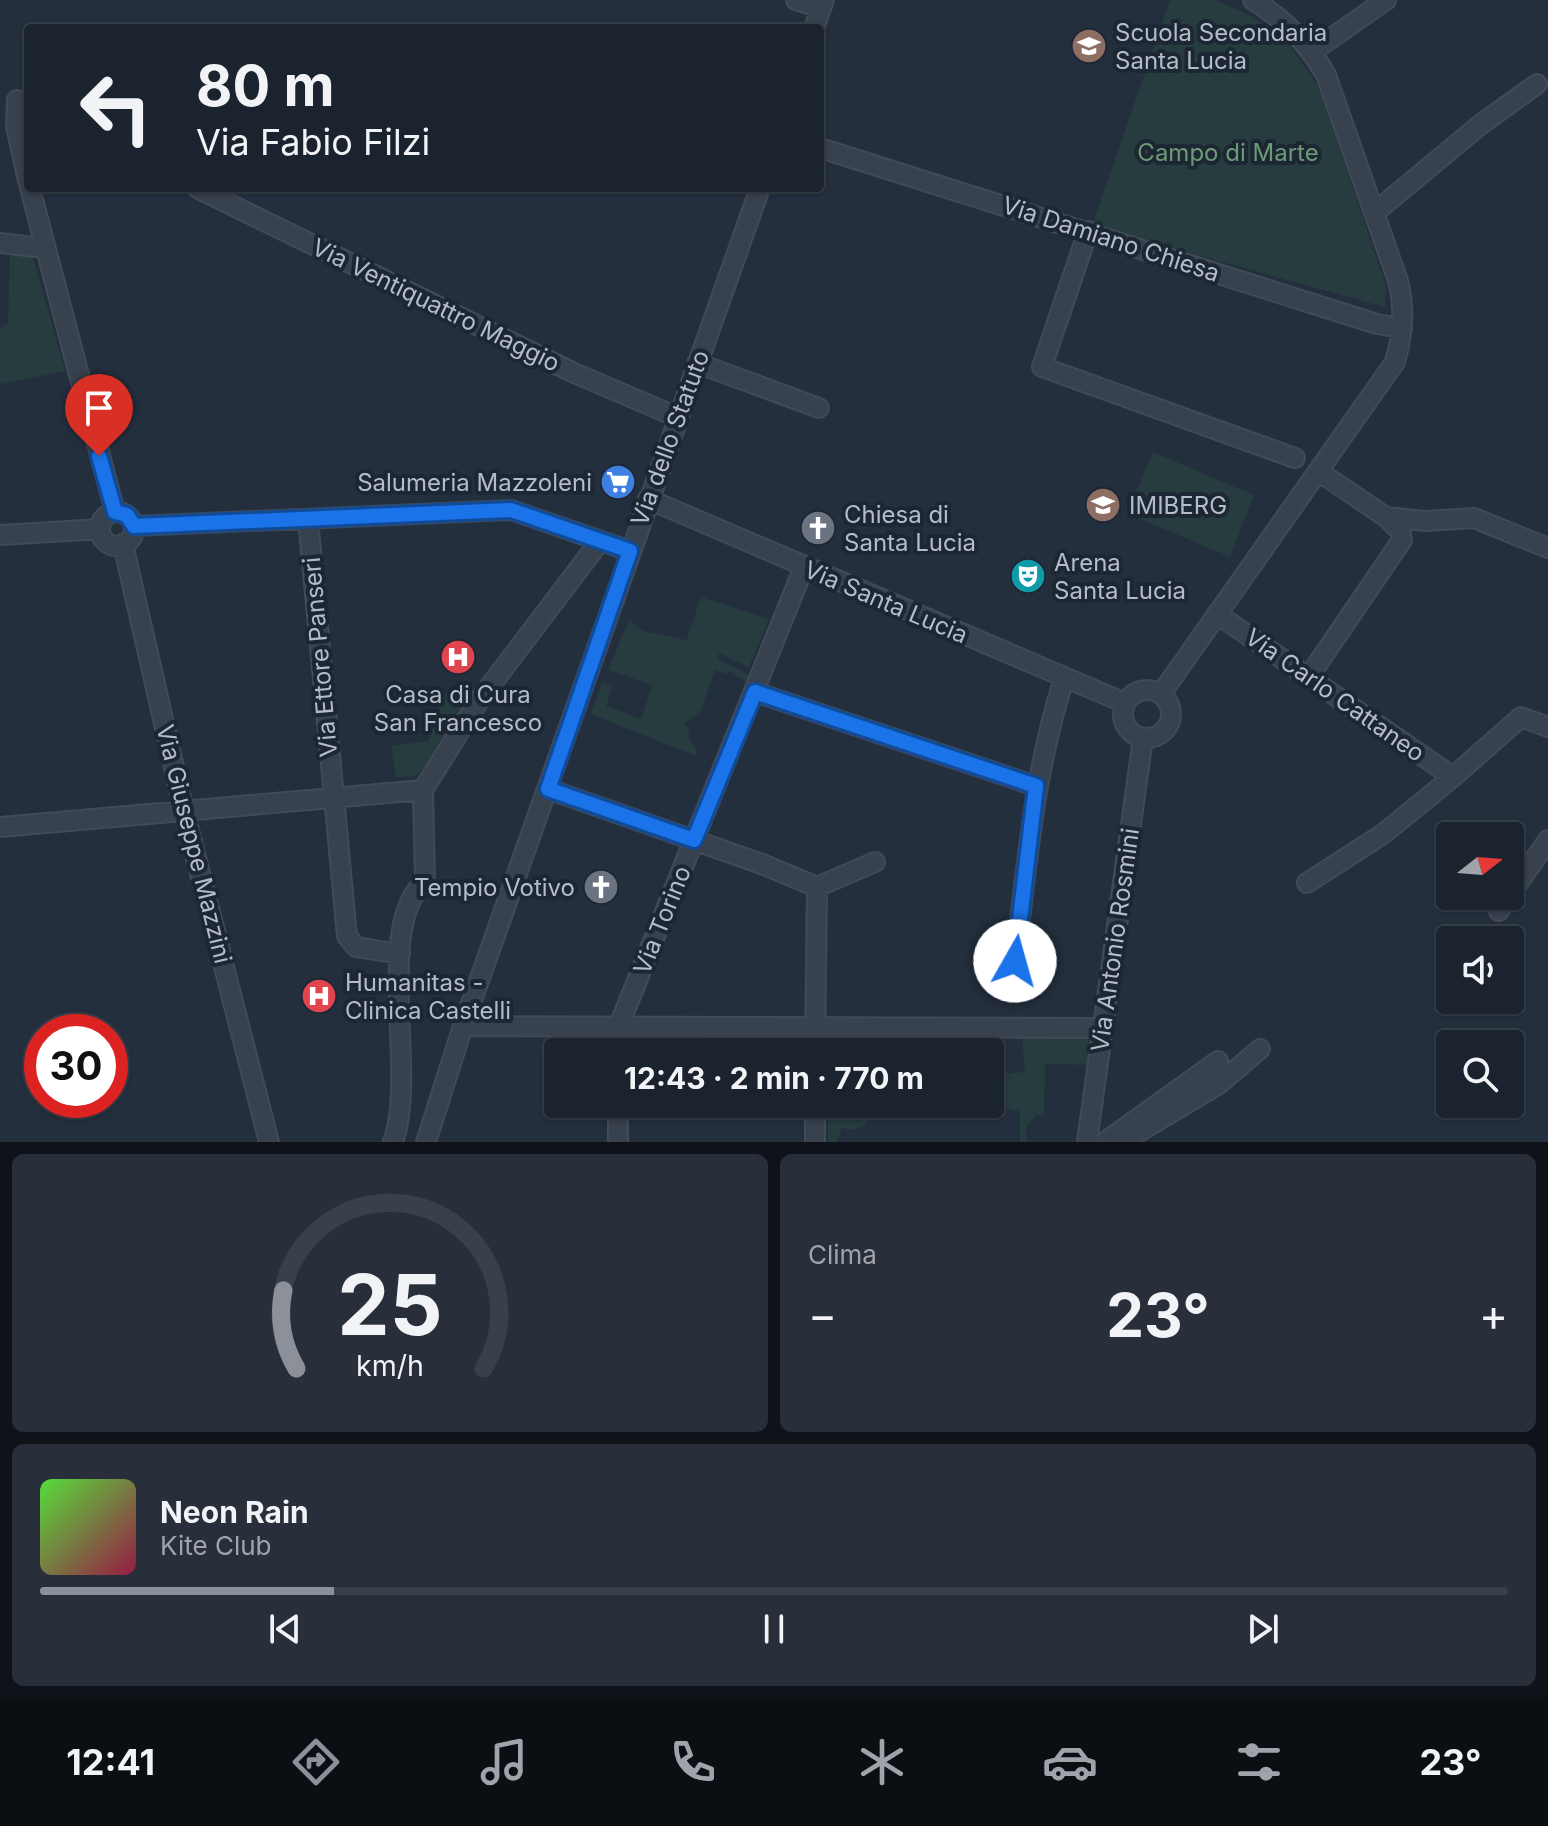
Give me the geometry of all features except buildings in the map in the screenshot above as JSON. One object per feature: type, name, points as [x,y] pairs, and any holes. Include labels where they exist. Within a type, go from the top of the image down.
[{"type":"street","points":[[796,0],[823,4],[816,24]]},
{"type":"street","points":[[1161,694],[1395,362],[1402,328],[1403,303],[1398,281],[1326,75],[1313,51],[1273,13],[1253,0]]},
{"type":"street","points":[[1313,51],[1386,0]]},
{"type":"street","points":[[1374,213],[1480,125],[1537,84]]},
{"type":"street","points":[[0,92],[23,103],[16,126],[24,163]]},
{"type":"street","name":"Via Damiano Chiesa","points":[[824,149],[1377,324],[1402,328]]},
{"type":"street","points":[[31,192],[115,512]]},
{"type":"street","name":"Via Ventiquattro Maggio","points":[[205,192],[572,372],[677,417]]},
{"type":"street","name":"Via dello Statuto","points":[[426,1142],[463,1026],[759,192]]},
{"type":"street","points":[[0,243],[37,220]]},
{"type":"street","points":[[1088,231],[1042,367],[1295,458]]},
{"type":"street","points":[[0,243],[44,248]]},
{"type":"street","points":[[697,363],[819,408]]},
{"type":"street","points":[[1314,669],[1402,540],[1400,531],[1386,517],[1318,471]]},
{"type":"street","name":"Via Santa Lucia","points":[[648,499],[1125,703]]},
{"type":"street","points":[[134,526],[511,510],[630,551]]},
{"type":"street","points":[[115,512],[127,515],[134,526],[132,537],[123,544],[107,542],[100,529],[104,518],[115,512]]},
{"type":"street","points":[[1386,517],[1425,521],[1474,518],[1548,548]]},
{"type":"street","name":"Via Ettore Panseri","points":[[308,519],[347,936],[356,947],[400,954]]},
{"type":"street","points":[[0,535],[100,529]]},
{"type":"street","points":[[393,1142],[402,1116],[400,954],[404,911],[412,892],[425,881],[423,790],[478,702],[600,541]]},
{"type":"street","name":"Via Giuseppe Mazzini","points":[[123,544],[184,811],[269,1142]]},
{"type":"street","name":"Via Torino","points":[[618,1038],[618,1028],[804,567]]},
{"type":"street","name":"Via Carlo Cattaneo","points":[[1217,614],[1453,777]]},
{"type":"street","points":[[1015,961],[1036,786],[1045,736],[1064,679]]},
{"type":"street","points":[[1139,691],[1161,694],[1171,710],[1169,723],[1157,736],[1143,738],[1126,726],[1123,716],[1125,703],[1139,691]]},
{"type":"street","points":[[755,692],[1036,786]]},
{"type":"street","name":"Via Carlo Cattaneo","points":[[1307,883],[1383,834],[1521,717],[1548,727]]},
{"type":"street","name":"Via Antonio Rosmini","points":[[1087,1142],[1143,738]]},
{"type":"street","points":[[548,789],[817,887],[875,862]]},
{"type":"street","points":[[0,827],[333,795],[423,790]]},
{"type":"street","points":[[1524,875],[1548,840]]},
{"type":"street","points":[[815,1038],[817,887]]},
{"type":"street","points":[[463,1026],[1103,1028]]},
{"type":"street","points":[[1122,1142],[1219,1084],[1260,1049]]},
{"type":"street","points":[[1105,1142],[1218,1061]]},
{"type":"street","points":[[618,1118],[618,1142]]},
{"type":"street","points":[[815,1118],[815,1142]]},
{"type":"green space","name":"Campo di Marte","points":[[1170,0],[1215,0],[1254,17],[1291,47],[1318,86],[1386,286],[1385,307],[1092,226]]},
{"type":"green space","points":[[10,250],[32,253],[65,371],[0,384],[0,328],[8,323]]},
{"type":"green space","points":[[1153,452],[1254,495],[1230,557],[1127,513]]},
{"type":"green space","points":[[701,597],[769,619],[749,667],[719,653],[718,660],[753,676],[748,683],[729,671],[727,674],[715,670],[700,712],[684,723],[690,731],[687,736],[697,750],[696,756],[591,714],[602,682],[613,686],[606,706],[641,719],[652,685],[608,670],[629,620],[643,631],[691,641],[687,638]]},
{"type":"green space","points":[[444,692],[467,706],[421,771],[414,776],[396,777],[391,746],[429,741]]},
{"type":"green space","points":[[1098,1032],[1091,1065],[1045,1064],[1044,1116],[1037,1115],[1026,1127],[1027,1142],[1020,1142],[1020,1111],[1004,1109],[1004,1074],[1025,1072],[1022,1034]]},
{"type":"green space","points":[[828,1118],[868,1118],[865,1126],[853,1130],[842,1128],[837,1142],[828,1142]]},
{"type":"place","name":"Scuola Secondaria Santa Lucia","points":[[1089,46]]},
{"type":"place","name":"Salumeria Mazzoleni","points":[[618,482]]},
{"type":"place","name":"IMIBERG","points":[[1103,505]]},
{"type":"place","name":"Chiesa di Santa Lucia","points":[[818,528]]},
{"type":"place","name":"Arena Santa Lucia","points":[[1028,576]]},
{"type":"place","name":"Casa di Cura San Francesco","points":[[458,657]]},
{"type":"place","name":"Tempio Votivo","points":[[601,887]]},
{"type":"place","name":"Humanitas - Clinica Castelli","points":[[319,996]]},
{"type":"route","points":[[99,456],[115,512],[127,515],[134,526],[511,510],[630,551],[548,789],[694,840],[755,692],[1036,786],[1015,961]]}]
